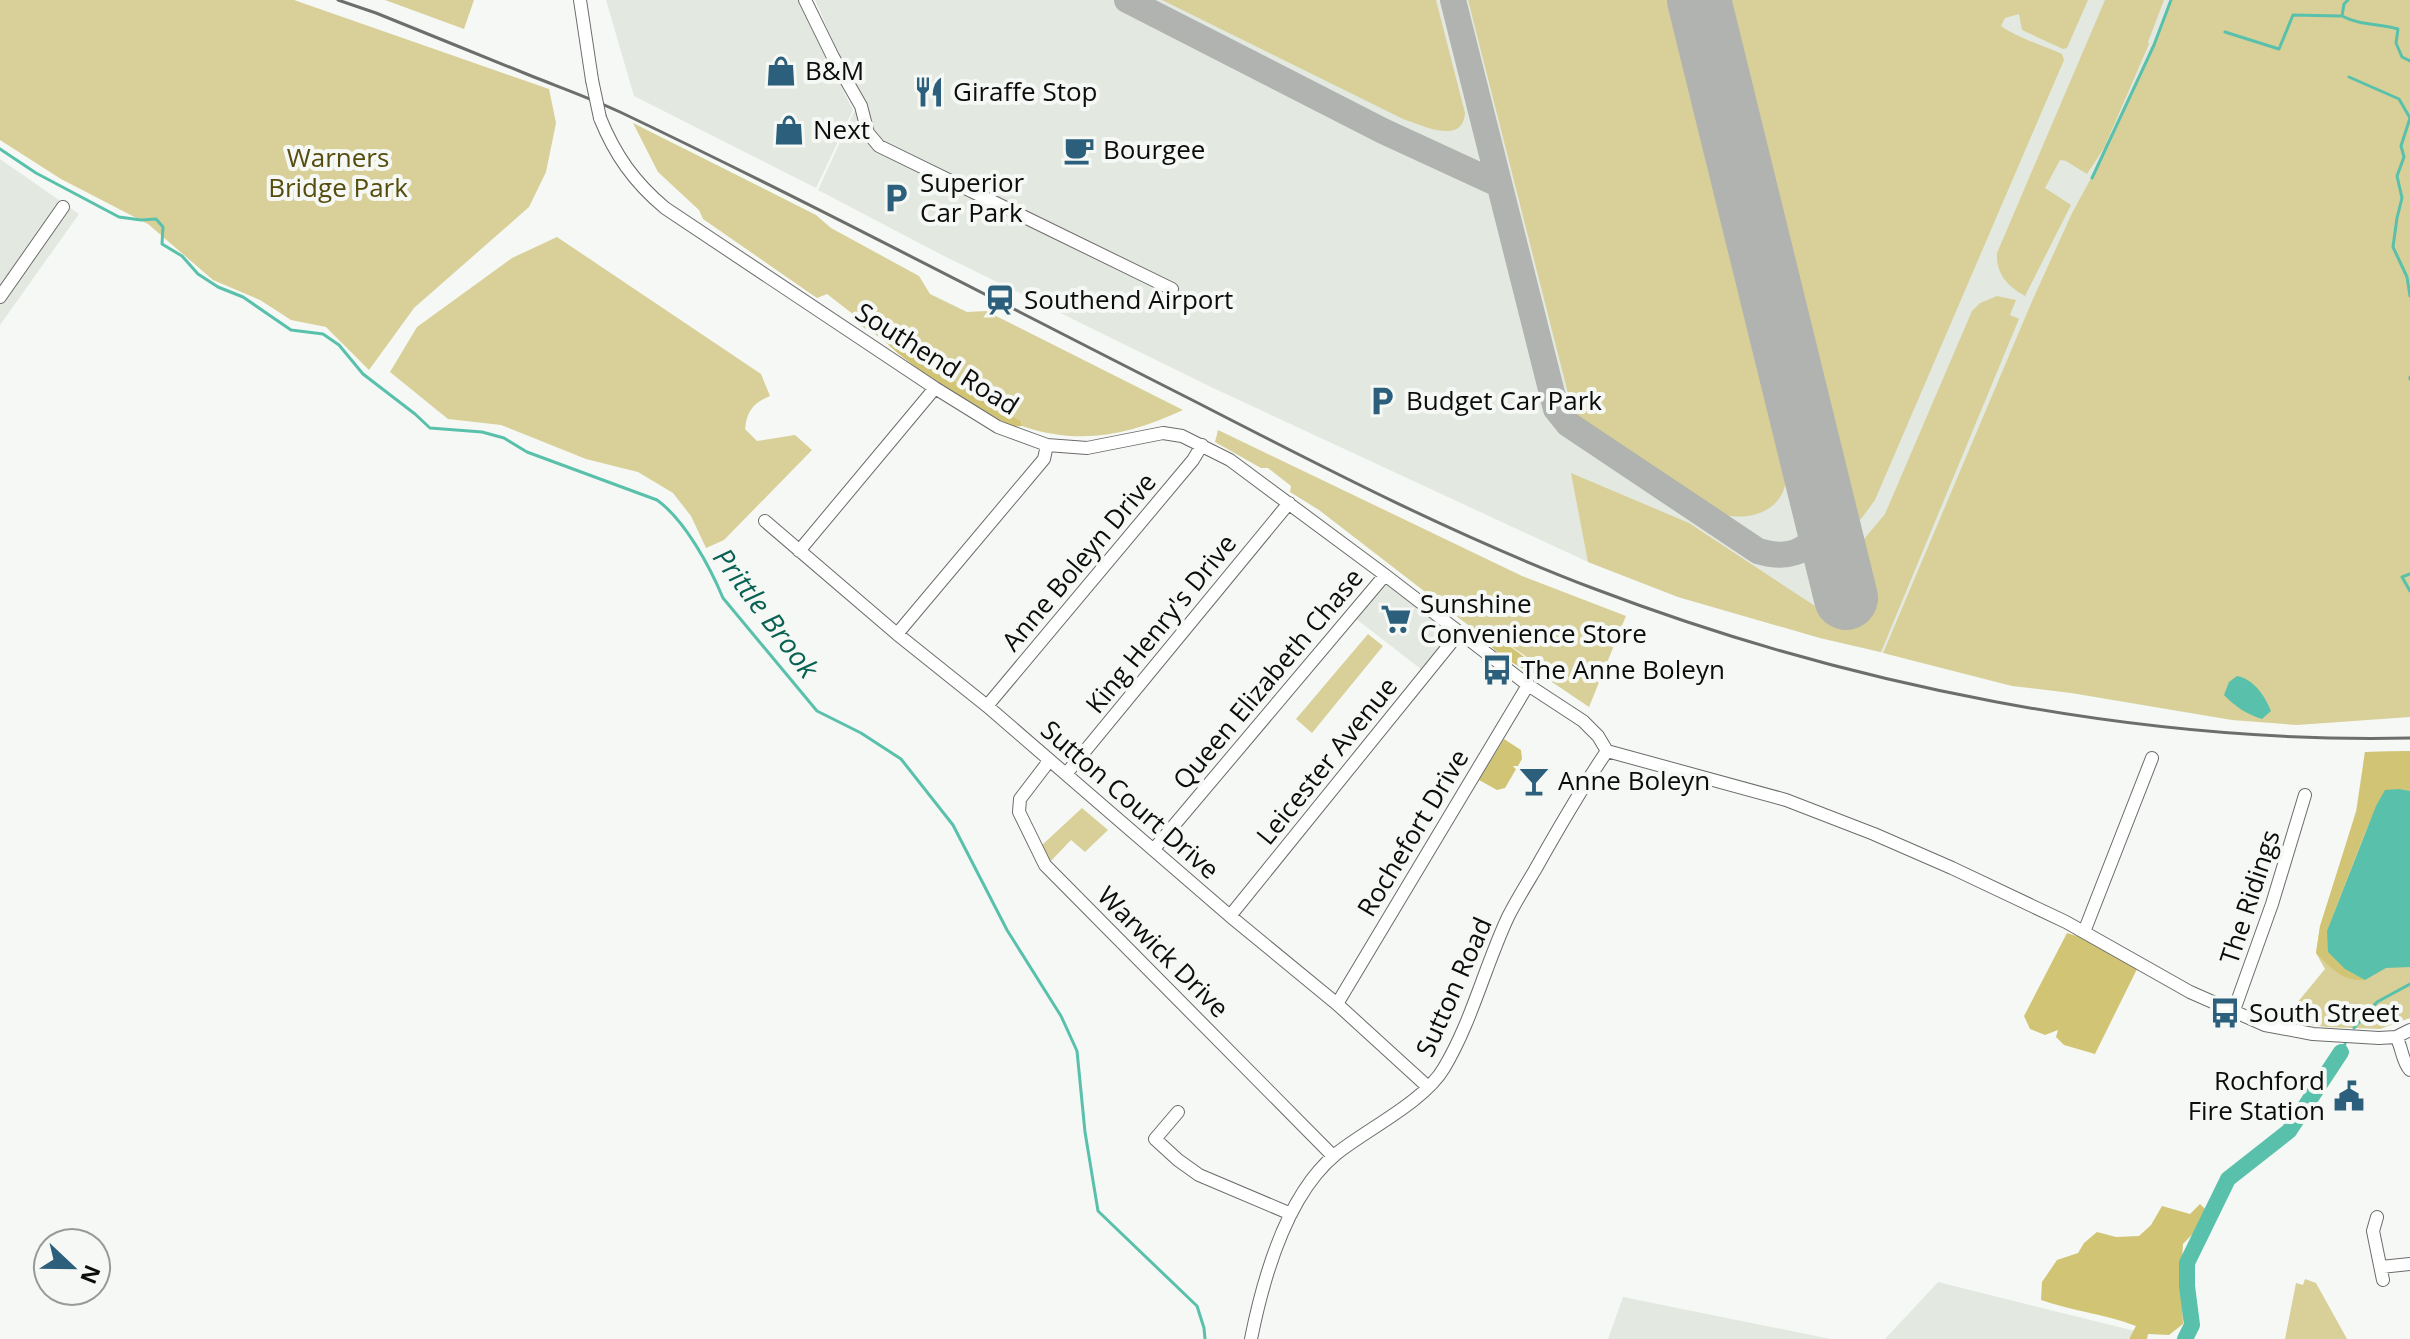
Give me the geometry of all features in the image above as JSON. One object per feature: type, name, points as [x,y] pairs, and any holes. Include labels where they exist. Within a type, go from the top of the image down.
[{"type":"street","name":"Southend Road","points":[[580,0],[592,80],[609,142],[632,177],[665,208],[998,427],[1047,445],[1087,448],[1163,433],[1182,436],[1230,460],[1528,685],[1583,721],[1607,751]]},
{"type":"street","points":[[805,0],[863,110],[870,137],[884,149],[1172,289]]},
{"type":"street","points":[[0,297],[63,207]]},
{"type":"street","points":[[799,551],[935,388]]},
{"type":"street","points":[[897,634],[1044,459],[1047,445]]},
{"type":"street","name":"Anne Boleyn Drive","points":[[987,706],[1193,460],[1202,445]]},
{"type":"street","name":"King Henry's Drive","points":[[1066,774],[1289,503]]},
{"type":"street","name":"Sutton Court Drive","points":[[765,521],[1337,1004],[1428,1087]]},
{"type":"street","name":"Queen Elizabeth Chase","points":[[1154,849],[1385,575]]},
{"type":"street","name":"Leicester Avenue","points":[[1230,916],[1459,633]]},
{"type":"street","name":"Rochefort Drive","points":[[1337,1004],[1528,685]]},
{"type":"street","points":[[1607,751],[1786,800],[1952,868],[2084,932],[2190,992],[2265,1025],[2313,1034],[2396,1037],[2410,1030]]},
{"type":"street","name":"Sutton Road","points":[[1251,1339],[1258,1305],[1291,1214],[1307,1187],[1333,1156],[1428,1087],[1445,1067],[1508,917],[1574,800],[1607,751]]},
{"type":"street","points":[[2084,932],[2152,758]]},
{"type":"street","name":"Warwick Drive","points":[[1049,761],[1020,799],[1019,812],[1045,865],[1333,1156]]},
{"type":"street","name":"The Ridings","points":[[2233,1013],[2272,904],[2305,795]]},
{"type":"street","points":[[2396,1037],[2402,1046],[2406,1067],[2410,1070]]},
{"type":"street","points":[[1178,1112],[1155,1139],[1178,1160],[1199,1175],[1291,1214]]},
{"type":"street","points":[[2377,1217],[2373,1231],[2383,1280]]},
{"type":"street","points":[[2381,1267],[2410,1264]]},
{"type":"shaded area","points":[[606,0],[798,0],[853,110],[816,188],[634,96]]},
{"type":"shaded area","points":[[815,0],[2170,0],[2109,145],[2072,213],[2032,301],[1883,653],[1678,597],[1588,562],[1211,387],[942,255],[818,190],[859,101]]},
{"type":"shaded area","points":[[0,159],[79,214],[0,325]]},
{"type":"shaded area","points":[[883,340],[920,356],[943,374],[1021,421],[1022,426],[1012,427],[945,387]]},
{"type":"shaded area","points":[[1385,575],[1459,633],[1426,673],[1351,615]]},
{"type":"shaded area","points":[[1468,625],[1510,647],[1546,678],[1504,657]]},
{"type":"shaded area","points":[[2237,676],[2254,684],[2266,700],[2271,711],[2262,719],[2242,710],[2224,695],[2229,682]]},
{"type":"shaded area","points":[[1504,739],[1521,750],[1522,759],[1505,788],[1497,790],[1479,780]]},
{"type":"shaded area","points":[[2410,751],[2410,791],[2385,791],[2365,832],[2332,917],[2345,969],[2365,980],[2350,979],[2338,973],[2316,953],[2320,926],[2357,810],[2365,752]]},
{"type":"shaded area","points":[[2385,790],[2410,791],[2410,967],[2386,968],[2365,980],[2345,969],[2328,952],[2327,931],[2376,806]]},
{"type":"shaded area","points":[[2067,933],[2137,969],[2095,1054],[2064,1045],[2056,1037],[2058,1030],[2045,1035],[2030,1029],[2024,1016]]},
{"type":"shaded area","points":[[2200,1204],[2208,1212],[2204,1222],[2183,1244],[2183,1324],[2169,1335],[2148,1334],[2147,1339],[2129,1339],[2136,1326],[2041,1300],[2042,1282],[2057,1260],[2078,1253],[2097,1232],[2116,1237],[2139,1236],[2151,1225],[2162,1206],[2190,1214]]},
{"type":"shaded area","points":[[1938,1282],[2135,1331],[2128,1339],[1885,1339]]},
{"type":"shaded area","points":[[1623,1297],[1831,1339],[1608,1339]]},
{"type":"green space","name":"Warners Bridge Park","points":[[0,0],[294,0],[549,89],[556,123],[546,172],[529,207],[414,308],[369,370],[326,327],[291,320],[260,300],[213,280],[148,224],[61,179],[0,140]]},
{"type":"green space","points":[[385,0],[474,0],[464,29]]},
{"type":"green space","points":[[1162,0],[1436,0],[1465,113],[1462,123],[1457,129],[1440,131],[1403,119]]},
{"type":"green space","points":[[1468,0],[1669,0],[1786,481],[1783,493],[1768,509],[1737,517],[1715,512],[1575,421]]},
{"type":"green space","points":[[1722,0],[2088,0],[2067,48],[2063,49],[2022,30],[2019,14],[2005,18],[2001,26],[2062,54],[2064,60],[1875,500],[1861,519],[1851,526]]},
{"type":"green space","points":[[2105,0],[2164,0],[2149,44],[2104,148],[2087,174],[2060,160],[2045,188],[2071,205],[2025,296],[2004,279],[1998,267],[1997,253]]},
{"type":"green space","points":[[2170,0],[2410,0],[2410,717],[2297,725],[2232,720],[2012,686],[1883,653],[2032,301],[2072,213],[2109,145]]},
{"type":"green space","points":[[633,123],[816,215],[831,228],[919,276],[930,294],[967,312],[986,311],[1183,410],[1143,426],[1104,435],[1064,435],[1022,426],[1021,421],[943,374],[920,356],[891,344],[861,326],[858,318],[827,294],[817,298],[703,219],[699,210],[658,172]]},
{"type":"green space","points":[[557,237],[761,374],[770,396],[752,408],[745,429],[757,441],[795,435],[812,450],[724,540],[706,548],[691,516],[673,493],[638,472],[586,459],[501,425],[448,419],[390,372],[417,327],[512,258]]},
{"type":"green space","points":[[1997,296],[2016,300],[2010,315],[2019,319],[1881,652],[1820,638],[1678,597],[1588,562],[1571,473],[1689,523],[1818,608],[1867,597],[1869,570],[1859,545],[1885,514],[1972,311],[1980,303]]},
{"type":"green space","points":[[1218,430],[1522,576],[1626,616],[1589,707],[1546,678],[1531,660],[1505,642],[1468,625],[1319,510],[1290,492],[1291,486],[1268,468],[1261,468],[1215,442]]},
{"type":"green space","points":[[1368,634],[1383,646],[1312,733],[1296,719]]},
{"type":"green space","points":[[2410,751],[2410,1018],[2380,1029],[2326,1027],[2282,1021],[2325,969],[2316,953],[2320,927],[2356,811],[2365,752]]},
{"type":"green space","points":[[1082,808],[1108,830],[1085,852],[1071,840],[1049,863],[1041,846]]},
{"type":"green space","points":[[2305,1279],[2316,1283],[2347,1339],[2285,1339],[2296,1283],[2303,1285]]},
{"type":"waterway","points":[[2092,178],[2154,45],[2171,0]]},
{"type":"waterway","points":[[2348,0],[2342,16],[2398,29],[2396,43],[2402,57],[2410,61]]},
{"type":"waterway","points":[[2225,32],[2279,49],[2293,15],[2340,16]]},
{"type":"waterway","points":[[2349,77],[2399,99],[2410,118],[2401,146],[2404,157],[2397,176],[2402,198],[2393,247],[2407,277],[2410,296]]},
{"type":"waterway","name":"Prittle Brook","points":[[0,149],[36,173],[119,217],[156,219],[163,227],[162,244],[182,256],[198,274],[218,287],[243,297],[291,330],[323,334],[339,345],[363,374],[430,428],[482,432],[504,438],[527,452],[657,500],[667,509],[696,545],[723,598],[817,711],[861,733],[901,759],[953,825],[1007,930],[1061,1016],[1077,1051],[1085,1132],[1098,1211],[1197,1306],[1205,1339]]},
{"type":"waterway","points":[[2410,574],[2402,577],[2410,591]]},
{"type":"waterway","points":[[2354,1028],[2377,1002],[2410,984]]},
{"type":"waterway","points":[[2341,1052],[2345,1044]]},
{"type":"waterway","points":[[2185,1339],[2192,1325],[2187,1263],[2228,1179],[2289,1131],[2341,1052]]},
{"type":"taxiway","points":[[1127,0],[1383,131],[1498,184]]},
{"type":"taxiway","points":[[1453,0],[1556,409],[1568,424],[1758,551],[1777,555],[1803,549],[1816,535],[1820,525],[1822,499]]},
{"type":"runway","points":[[1699,0],[1846,598]]},
{"type":"railway","points":[[338,0],[620,112],[838,219],[1345,478],[1443,525],[1595,589],[1791,654],[1995,702],[2099,719],[2204,731],[2308,737],[2410,738]]},
{"type":"place","name":"B&M","points":[[781,71]]},
{"type":"place","name":"Giraffe Stop","points":[[929,92]]},
{"type":"place","name":"Next","points":[[789,130]]},
{"type":"place","name":"Bourgee","points":[[1079,150]]},
{"type":"place","name":"Superior Car Park","points":[[896,198]]},
{"type":"place","name":"Southend Airport","points":[[1000,300]]},
{"type":"place","name":"Budget Car Park","points":[[1382,401]]},
{"type":"place","name":"Sunshine Convenience Store","points":[[1396,619]]},
{"type":"place","name":"The Anne Boleyn","points":[[1497,670]]},
{"type":"place","name":"Anne Boleyn","points":[[1534,781]]},
{"type":"place","name":"South Street","points":[[2225,1013]]},
{"type":"place","name":"Rochford Fire Station","points":[[2349,1096]]}]
